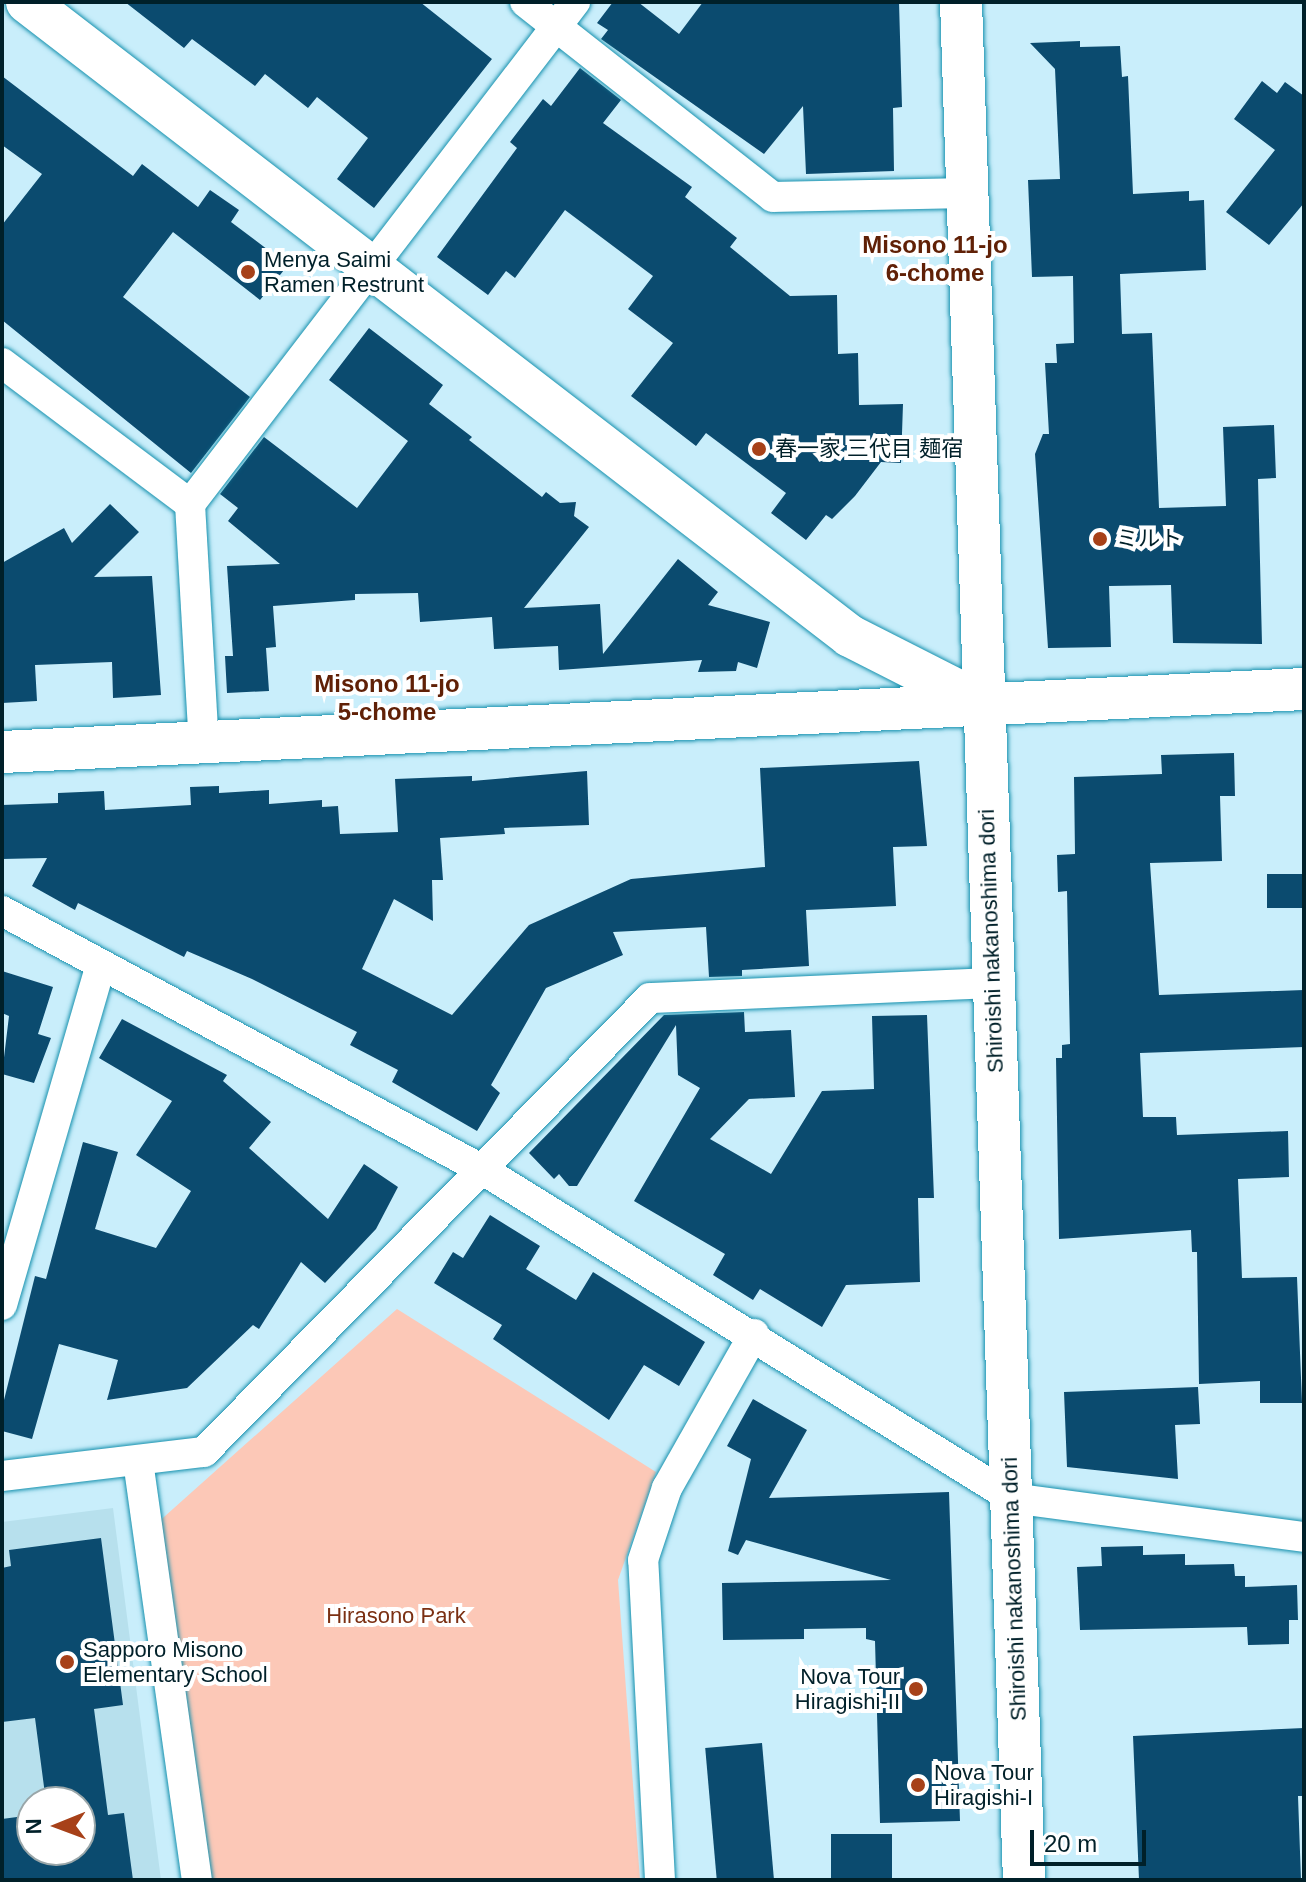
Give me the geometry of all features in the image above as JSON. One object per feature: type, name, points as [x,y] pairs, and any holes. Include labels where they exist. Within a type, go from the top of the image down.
[{"type":"street","points":[[27,2],[850,636],[983,703]]},
{"type":"street","points":[[525,2],[566,14],[773,197],[966,193]]},
{"type":"street","name":"Shiroishi nakanoshima dori","points":[[961,2],[1024,1880]]},
{"type":"street","points":[[204,744],[190,504],[375,268],[566,14]]},
{"type":"street","points":[[2,363],[190,504]]},
{"type":"street","points":[[2,752],[1304,689]]},
{"type":"street","points":[[2,911],[100,967],[483,1170],[754,1334],[1012,1498],[1304,1537]]},
{"type":"street","points":[[2,1305],[100,967]]},
{"type":"street","points":[[2,1476],[204,1452],[650,998],[994,983]]},
{"type":"street","points":[[660,1880],[643,1560],[667,1488],[754,1334]]},
{"type":"street","points":[[138,1461],[197,1880]]},
{"type":"shaded area","name":"Sapporo Misono Elementary School","points":[[113,1508],[161,1880],[2,1880],[2,1522]]},
{"type":"green space","name":"Hirasono Park","points":[[397,1309],[656,1472],[618,1580],[640,1880],[207,1880],[155,1525]]},
{"type":"building","points":[[125,2],[420,2],[492,59],[374,208],[337,179],[368,138],[317,97],[308,108],[265,74],[255,86],[192,39],[184,48]]},
{"type":"building","points":[[613,2],[638,2],[679,34],[703,2],[899,2],[902,107],[893,108],[894,171],[806,174],[803,106],[764,154],[601,39],[608,30],[597,23]]},
{"type":"building","points":[[1080,41],[1080,47],[1120,46],[1122,77],[1128,76],[1133,194],[1189,191],[1189,201],[1204,200],[1206,270],[1120,274],[1122,334],[1152,333],[1159,508],[1226,506],[1223,427],[1274,425],[1276,478],[1258,479],[1262,644],[1173,643],[1171,585],[1109,586],[1111,647],[1048,648],[1035,454],[1043,434],[1049,434],[1045,363],[1057,363],[1056,344],[1074,343],[1073,276],[1032,277],[1028,180],[1060,179],[1055,69],[1030,43]]},
{"type":"building","points":[[580,68],[621,100],[603,123],[692,187],[685,197],[737,238],[730,247],[790,296],[837,295],[838,354],[858,353],[859,405],[903,404],[901,463],[881,462],[855,496],[832,519],[826,515],[806,540],[771,513],[786,493],[706,433],[696,446],[631,396],[673,343],[628,309],[653,276],[565,210],[515,278],[506,271],[488,295],[437,257],[517,148],[510,142],[543,99],[551,106]]},
{"type":"building","points":[[2,76],[133,176],[142,164],[198,207],[210,190],[239,210],[231,222],[288,265],[260,300],[173,232],[123,297],[250,397],[191,473],[2,320],[2,225],[42,174],[2,145]]},
{"type":"building","points":[[1262,81],[1277,93],[1285,82],[1304,96],[1304,203],[1269,245],[1226,212],[1275,150],[1234,119]]},
{"type":"building","points":[[369,328],[443,385],[429,404],[472,437],[469,440],[542,497],[546,492],[560,503],[576,502],[574,516],[589,527],[524,608],[600,604],[603,654],[678,559],[718,592],[708,605],[770,622],[757,668],[738,662],[736,671],[698,672],[702,660],[559,670],[558,646],[494,649],[492,617],[420,622],[418,593],[355,594],[355,600],[273,606],[276,647],[266,648],[269,691],[227,693],[225,656],[233,656],[227,566],[280,564],[228,521],[238,508],[220,494],[264,437],[357,508],[408,441],[329,380]]},
{"type":"building","points":[[110,504],[139,532],[94,577],[152,576],[161,695],[113,698],[112,662],[35,665],[37,701],[2,703],[2,563],[64,528],[72,543]]},
{"type":"building","points":[[1234,753],[1235,796],[1220,796],[1222,861],[1150,863],[1159,995],[1304,990],[1304,1047],[1140,1053],[1143,1117],[1176,1117],[1177,1135],[1288,1131],[1289,1177],[1238,1179],[1242,1278],[1297,1277],[1302,1403],[1260,1403],[1260,1381],[1199,1384],[1197,1252],[1192,1252],[1191,1230],[1059,1239],[1056,1058],[1062,1058],[1062,1045],[1070,1044],[1067,891],[1058,892],[1057,855],[1075,854],[1074,777],[1162,774],[1161,755]]},
{"type":"building","points":[[919,761],[927,846],[893,847],[896,906],[806,910],[809,966],[742,970],[742,976],[709,977],[706,927],[613,932],[623,955],[546,988],[491,1085],[500,1093],[477,1131],[392,1082],[398,1070],[350,1045],[357,1032],[252,979],[187,951],[184,957],[78,903],[75,910],[32,886],[47,858],[2,859],[2,805],[58,803],[58,793],[104,791],[105,810],[191,805],[190,787],[219,786],[219,793],[269,790],[269,804],[322,800],[322,807],[338,806],[340,834],[398,832],[395,779],[472,776],[472,781],[587,771],[589,825],[504,828],[505,834],[440,838],[443,880],[432,880],[433,921],[394,899],[362,969],[452,1015],[529,925],[631,879],[765,867],[760,768]]},
{"type":"building","points":[[1267,874],[1304,874],[1304,908],[1267,908]]},
{"type":"building","points":[[2,971],[53,987],[38,1034],[51,1038],[34,1083],[2,1074],[9,1016],[2,1013]]},
{"type":"building","points":[[744,1012],[745,1032],[791,1030],[795,1097],[749,1099],[710,1139],[771,1174],[822,1091],[874,1089],[872,1016],[927,1015],[934,1198],[918,1198],[920,1282],[846,1285],[822,1327],[760,1289],[753,1300],[713,1275],[725,1254],[634,1201],[700,1088],[678,1075],[676,1025],[577,1186],[569,1186],[559,1174],[554,1179],[529,1153],[664,1015]]},
{"type":"building","points":[[122,1019],[227,1075],[223,1081],[271,1122],[249,1148],[328,1219],[364,1164],[398,1187],[376,1229],[325,1283],[301,1262],[259,1329],[253,1325],[187,1388],[107,1400],[118,1360],[59,1344],[32,1439],[2,1431],[2,1408],[35,1276],[46,1279],[83,1142],[118,1152],[95,1229],[156,1248],[191,1191],[136,1155],[172,1101],[99,1058]]},
{"type":"building","points":[[490,1215],[540,1246],[526,1269],[576,1300],[593,1272],[705,1342],[679,1386],[644,1365],[609,1420],[493,1339],[502,1325],[434,1283],[453,1252],[463,1258]]},
{"type":"building","points":[[1198,1387],[1200,1424],[1175,1425],[1178,1479],[1067,1467],[1064,1392]]},
{"type":"building","points":[[753,1399],[807,1430],[769,1498],[949,1492],[960,1821],[880,1823],[875,1641],[866,1639],[866,1628],[804,1629],[804,1639],[723,1640],[722,1583],[891,1580],[746,1540],[738,1555],[728,1551],[751,1459],[727,1446]]},
{"type":"building","points":[[101,1538],[123,1705],[94,1709],[108,1815],[124,1813],[133,1880],[2,1880],[2,1819],[16,1817],[16,1866],[96,1866],[96,1786],[44,1786],[35,1718],[2,1722],[2,1568],[11,1566],[9,1550]]},
{"type":"building","points":[[1143,1546],[1143,1555],[1185,1554],[1185,1565],[1234,1564],[1235,1576],[1245,1576],[1245,1587],[1297,1585],[1298,1620],[1289,1620],[1289,1644],[1248,1645],[1247,1627],[1080,1630],[1077,1567],[1102,1566],[1101,1547]]},
{"type":"building","points":[[1304,1728],[1304,1796],[1298,1796],[1301,1880],[1139,1880],[1133,1736]]},
{"type":"building","points":[[762,1743],[774,1880],[717,1880],[705,1748]]},
{"type":"building","points":[[831,1834],[892,1834],[892,1880],[831,1880]]},
{"type":"place","name":"Menya Saimi Ramen Restrunt","points":[[248,272]]},
{"type":"place","name":"春一家 三代目 麺宿","points":[[759,449]]},
{"type":"place","name":"ミルト","points":[[1100,539]]},
{"type":"place","name":"Sapporo Misono Elementary School","points":[[67,1662]]},
{"type":"place","name":"Nova Tour Hiragishi-II","points":[[916,1689]]},
{"type":"place","name":"Nova Tour Hiragishi-I","points":[[918,1785]]},
{"type":"district","name":"Misono 11-jo 6-chome","points":[[935,259]]},
{"type":"district","name":"Misono 11-jo 5-chome","points":[[387,698]]}]
